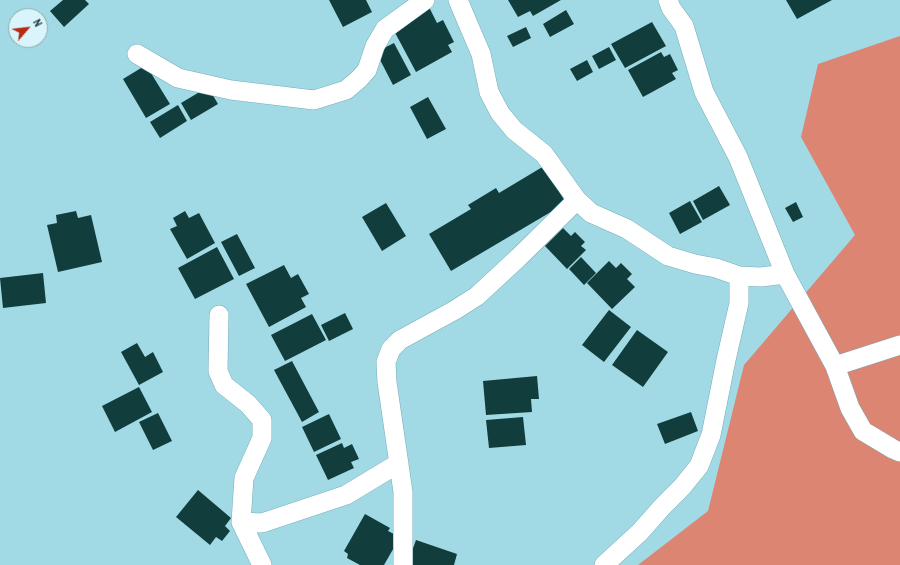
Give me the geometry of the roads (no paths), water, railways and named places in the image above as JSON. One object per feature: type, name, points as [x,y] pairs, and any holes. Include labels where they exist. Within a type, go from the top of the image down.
[{"type":"street","points":[[137,54],[178,78],[231,90],[314,100],[346,90],[359,79],[367,70],[375,46],[385,29],[425,0]]},
{"type":"street","points":[[458,0],[481,54],[489,92],[500,113],[514,130],[544,154],[577,200],[591,213],[627,229],[668,256],[716,268],[739,276],[761,277],[785,274]]},
{"type":"street","points":[[668,0],[671,8],[684,26],[704,92],[738,157],[785,274],[835,366],[850,408],[863,431],[900,452]]},
{"type":"street","points":[[403,565],[403,492],[387,382],[386,362],[392,349],[400,340],[455,310],[477,296],[577,200]]},
{"type":"street","points":[[604,565],[640,532],[699,466],[711,435],[739,303],[739,276]]},
{"type":"street","points":[[219,315],[218,371],[224,386],[248,404],[262,420],[262,438],[244,478],[241,522],[262,565]]},
{"type":"street","points":[[835,366],[900,346]]},
{"type":"street","points":[[241,522],[262,523],[346,495],[399,463]]}]
